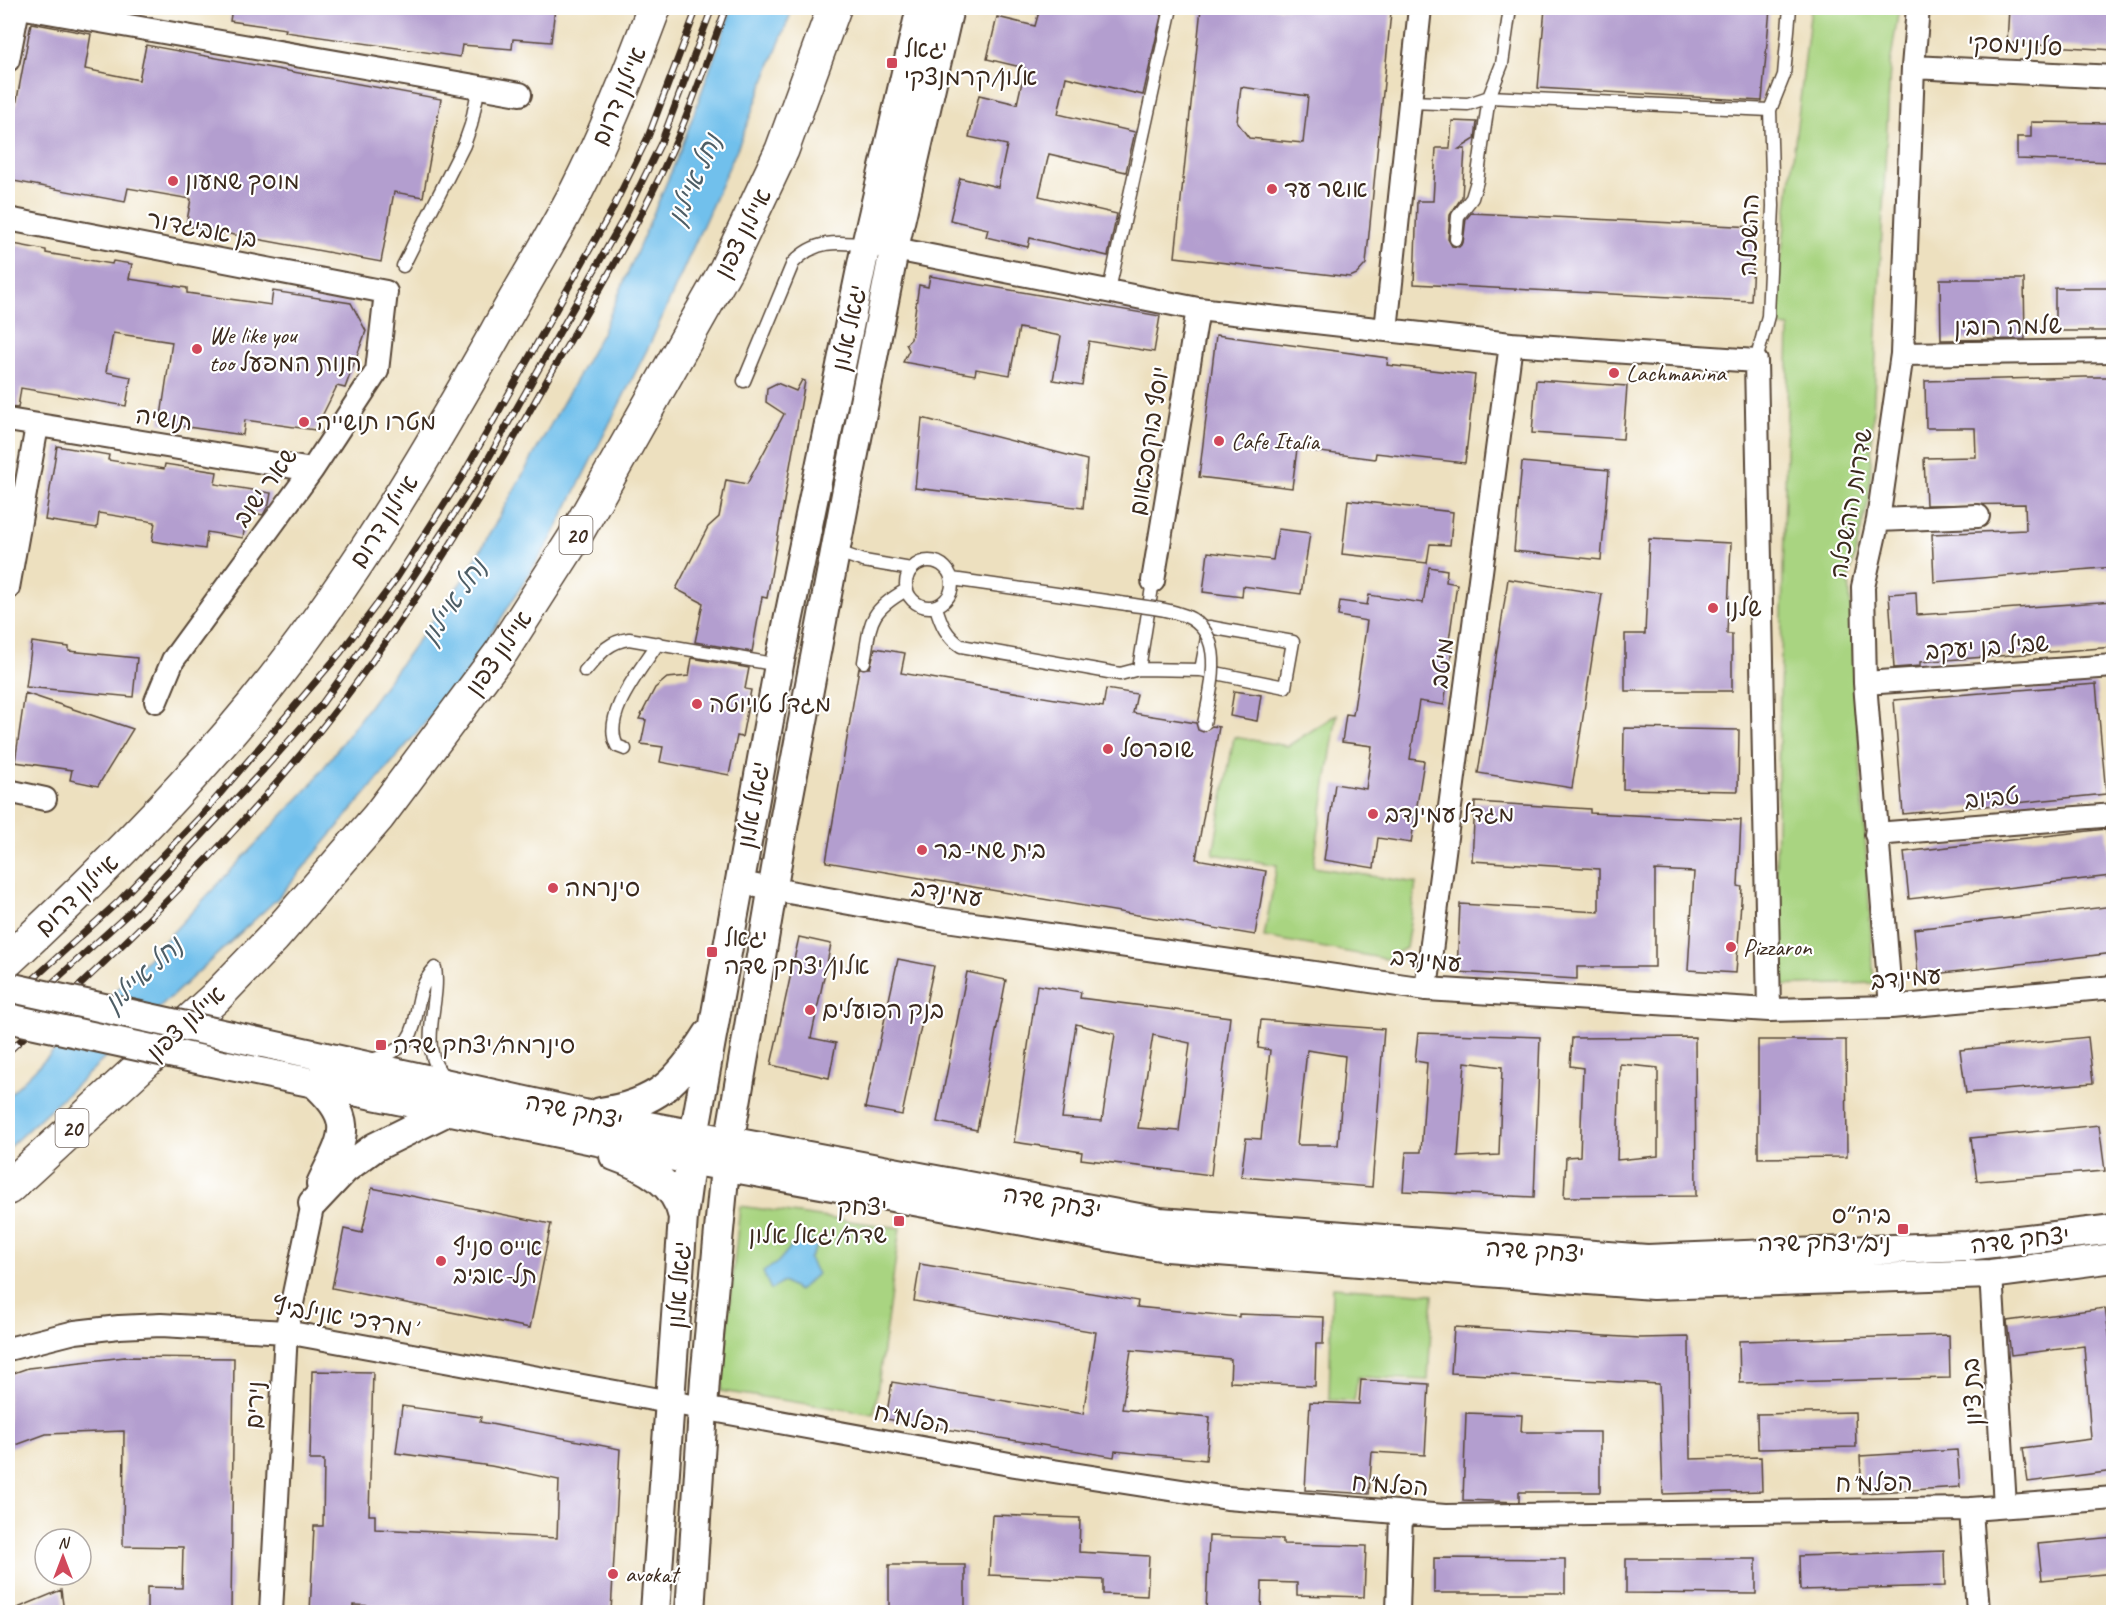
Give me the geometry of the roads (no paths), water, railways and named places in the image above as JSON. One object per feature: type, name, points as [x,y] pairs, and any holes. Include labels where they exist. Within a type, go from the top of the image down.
[{"type":"highway","name":"איילון דרום","points":[[8,960],[103,872],[228,734],[363,556],[428,454],[576,191],[624,89],[654,8]]},
{"type":"highway","name":"איילון צפון","points":[[8,1188],[216,997],[274,937],[378,817],[502,651],[573,540],[726,269],[782,150],[834,8]]},
{"type":"street","points":[[8,60],[18,8]]},
{"type":"street","points":[[25,8],[520,94]]},
{"type":"street","name":"יגאל אלון","points":[[690,1612],[703,1408],[728,1155],[772,890],[835,551],[880,246],[921,8]]},
{"type":"street","name":"יגאל אלון","points":[[655,1612],[683,1217],[712,1028],[779,665],[880,246],[949,8]]},
{"type":"street","points":[[1386,330],[1420,8]]},
{"type":"street","name":"שדרות ההשכלה","points":[[1891,1007],[1865,683],[1863,586],[1878,520],[1902,354],[1913,67],[1918,8]]},
{"type":"street","name":"סלונימסקי","points":[[1913,67],[2114,77]]},
{"type":"street","name":"בן אביגדור","points":[[8,219],[386,292]]},
{"type":"street","points":[[880,246],[1198,309],[1511,344],[1756,361],[1769,1010]]},
{"type":"street","name":"שאר ישוב","points":[[156,701],[173,660],[312,470],[377,371],[386,292]]},
{"type":"street","name":"יוסף בוקסבאום","points":[[1153,581],[1198,309]]},
{"type":"street","name":"מיטב","points":[[1426,988],[1511,344]]},
{"type":"street","name":"שלמה רובין","points":[[1902,354],[2114,351]]},
{"type":"street","name":"תושיה","points":[[8,420],[312,470]]},
{"type":"street","points":[[8,588],[37,426]]},
{"type":"street","points":[[1878,520],[1978,516]]},
{"type":"street","name":"שביל בן יעקב","points":[[1865,683],[2114,666]]},
{"type":"street","points":[[8,791],[45,799]]},
{"type":"street","name":"טביוב","points":[[1876,834],[2114,814]]},
{"type":"street","name":"עמינדב","points":[[740,883],[1113,946],[1426,988],[1769,1010],[1891,1007],[2114,987]]},
{"type":"street","name":"יצחק שדה","points":[[8,987],[343,1061],[539,1130],[692,1148],[1166,1247],[1653,1285],[1991,1275],[2114,1258]]},
{"type":"street","name":"יצחק שדה","points":[[8,1018],[313,1082],[584,1114],[692,1148]]},
{"type":"street","points":[[584,1114],[623,1109],[653,1096],[682,1070],[712,1028]]},
{"type":"street","points":[[312,1203],[343,1132],[343,1121],[335,1104],[313,1082]]},
{"type":"street","points":[[312,1203],[345,1168],[452,1098]]},
{"type":"street","points":[[539,1130],[627,1161],[658,1178],[675,1193],[683,1217]]},
{"type":"street","name":"יצחק שדה","points":[[728,1155],[1160,1222],[1647,1259],[1967,1246],[2114,1229]]},
{"type":"street","name":"נירים","points":[[271,1612],[286,1332],[312,1203]]},
{"type":"street","name":"בת ציון","points":[[1991,1275],[2006,1506]]},
{"type":"street","name":"מרדכי אנילביץ'","points":[[8,1349],[75,1332],[119,1327],[161,1325],[286,1332],[671,1403]]},
{"type":"street","name":"הפלמ\"ח","points":[[671,1403],[1015,1465],[1227,1498],[1401,1514],[1445,1516],[1971,1509],[2114,1498]]},
{"type":"street","points":[[1971,1509],[1978,1612]]},
{"type":"street","points":[[1398,1612],[1401,1514]]},
{"type":"lane","points":[[1109,290],[1171,8]]},
{"type":"lane","points":[[1456,239],[1458,216],[1472,198],[1477,181],[1489,97],[1502,64],[1510,8]]},
{"type":"lane","points":[[1409,102],[1468,104],[1489,97],[1770,110],[1785,75],[1790,8]]},
{"type":"lane","points":[[403,266],[464,146],[479,86]]},
{"type":"lane","name":"ההשכלה","points":[[1756,361],[1768,316],[1773,206],[1770,110]]},
{"type":"lane","points":[[744,381],[793,263],[803,252],[821,244],[843,242],[880,246]]},
{"type":"lane","points":[[835,551],[864,561],[910,569]]},
{"type":"lane","points":[[923,561],[938,562],[944,566],[952,579],[951,593],[936,607],[914,603],[906,590],[910,569],[923,561]]},
{"type":"lane","points":[[952,579],[1178,613],[1203,628],[1214,651],[1204,724]]},
{"type":"lane","points":[[1139,669],[1153,581]]},
{"type":"lane","points":[[864,662],[872,618],[884,603],[906,590]]},
{"type":"lane","points":[[936,607],[944,629],[951,639],[961,646],[1120,674],[1139,669],[1201,670],[1285,687],[1293,642],[1209,627],[1201,670]]},
{"type":"lane","points":[[585,671],[604,648],[616,641],[629,639],[779,665]]},
{"type":"lane","points":[[625,749],[616,746],[613,738],[614,715],[658,643]]},
{"type":"lane","points":[[343,1061],[386,1056],[409,1040],[425,980],[435,968],[438,983],[430,1044],[438,1070],[452,1098]]},
{"type":"water","name":"נחל איילון","points":[[732,8],[793,8],[740,142],[651,342],[551,539],[467,673],[278,898],[8,1148],[8,1096],[143,964],[310,786],[467,574],[602,333],[681,149]]},
{"type":"water","points":[[799,1237],[819,1243],[809,1259],[817,1274],[798,1291],[783,1282],[771,1290],[763,1272],[778,1262]]},
{"type":"railway","points":[[8,1002],[119,901],[200,817],[341,652],[396,579],[463,475],[612,210],[648,137],[697,8]]},
{"type":"railway","points":[[8,1023],[128,914],[264,769],[321,705],[407,586],[475,482],[625,216],[661,143],[712,8]]},
{"type":"railway","points":[[8,1052],[148,920],[215,851],[317,734],[388,639],[453,541],[628,239],[660,177],[681,129],[726,8]]},
{"type":"place","name":"יגאל אלון/קרמנצקי","points":[[892,63]]},
{"type":"place","name":"מוסך שמעון","points":[[173,181]]},
{"type":"place","name":"אושר עד","points":[[1272,189]]},
{"type":"place","name":"We like you too חנות המפעל","points":[[197,349]]},
{"type":"place","name":"Lachmanina","points":[[1614,373]]},
{"type":"place","name":"מטרו תושייה","points":[[304,422]]},
{"type":"place","name":"Cafe Italia","points":[[1219,441]]},
{"type":"place","name":"שלנו","points":[[1713,608]]},
{"type":"place","name":"מגדל טויוטה","points":[[697,704]]},
{"type":"place","name":"שופרסל","points":[[1108,749]]},
{"type":"place","name":"מגדל עמינדב","points":[[1373,814]]},
{"type":"place","name":"בית שמי-בר","points":[[922,850]]},
{"type":"place","name":"סינרמה","points":[[553,888]]},
{"type":"place","name":"Pizzaron","points":[[1731,947]]},
{"type":"place","name":"יגאל אלון/יצחק שדה","points":[[712,952]]},
{"type":"place","name":"בנק הפועלים","points":[[810,1010]]},
{"type":"place","name":"סינרמה/יצחק שדה","points":[[381,1045]]},
{"type":"place","name":"יצחק שדה/יגאל אלון","points":[[899,1221]]},
{"type":"place","name":"ביה״ס ניב/יצחק שדה","points":[[1903,1229]]},
{"type":"place","name":"אייס סניף תל-אביב","points":[[441,1261]]},
{"type":"place","name":"avokat","points":[[613,1574]]}]
